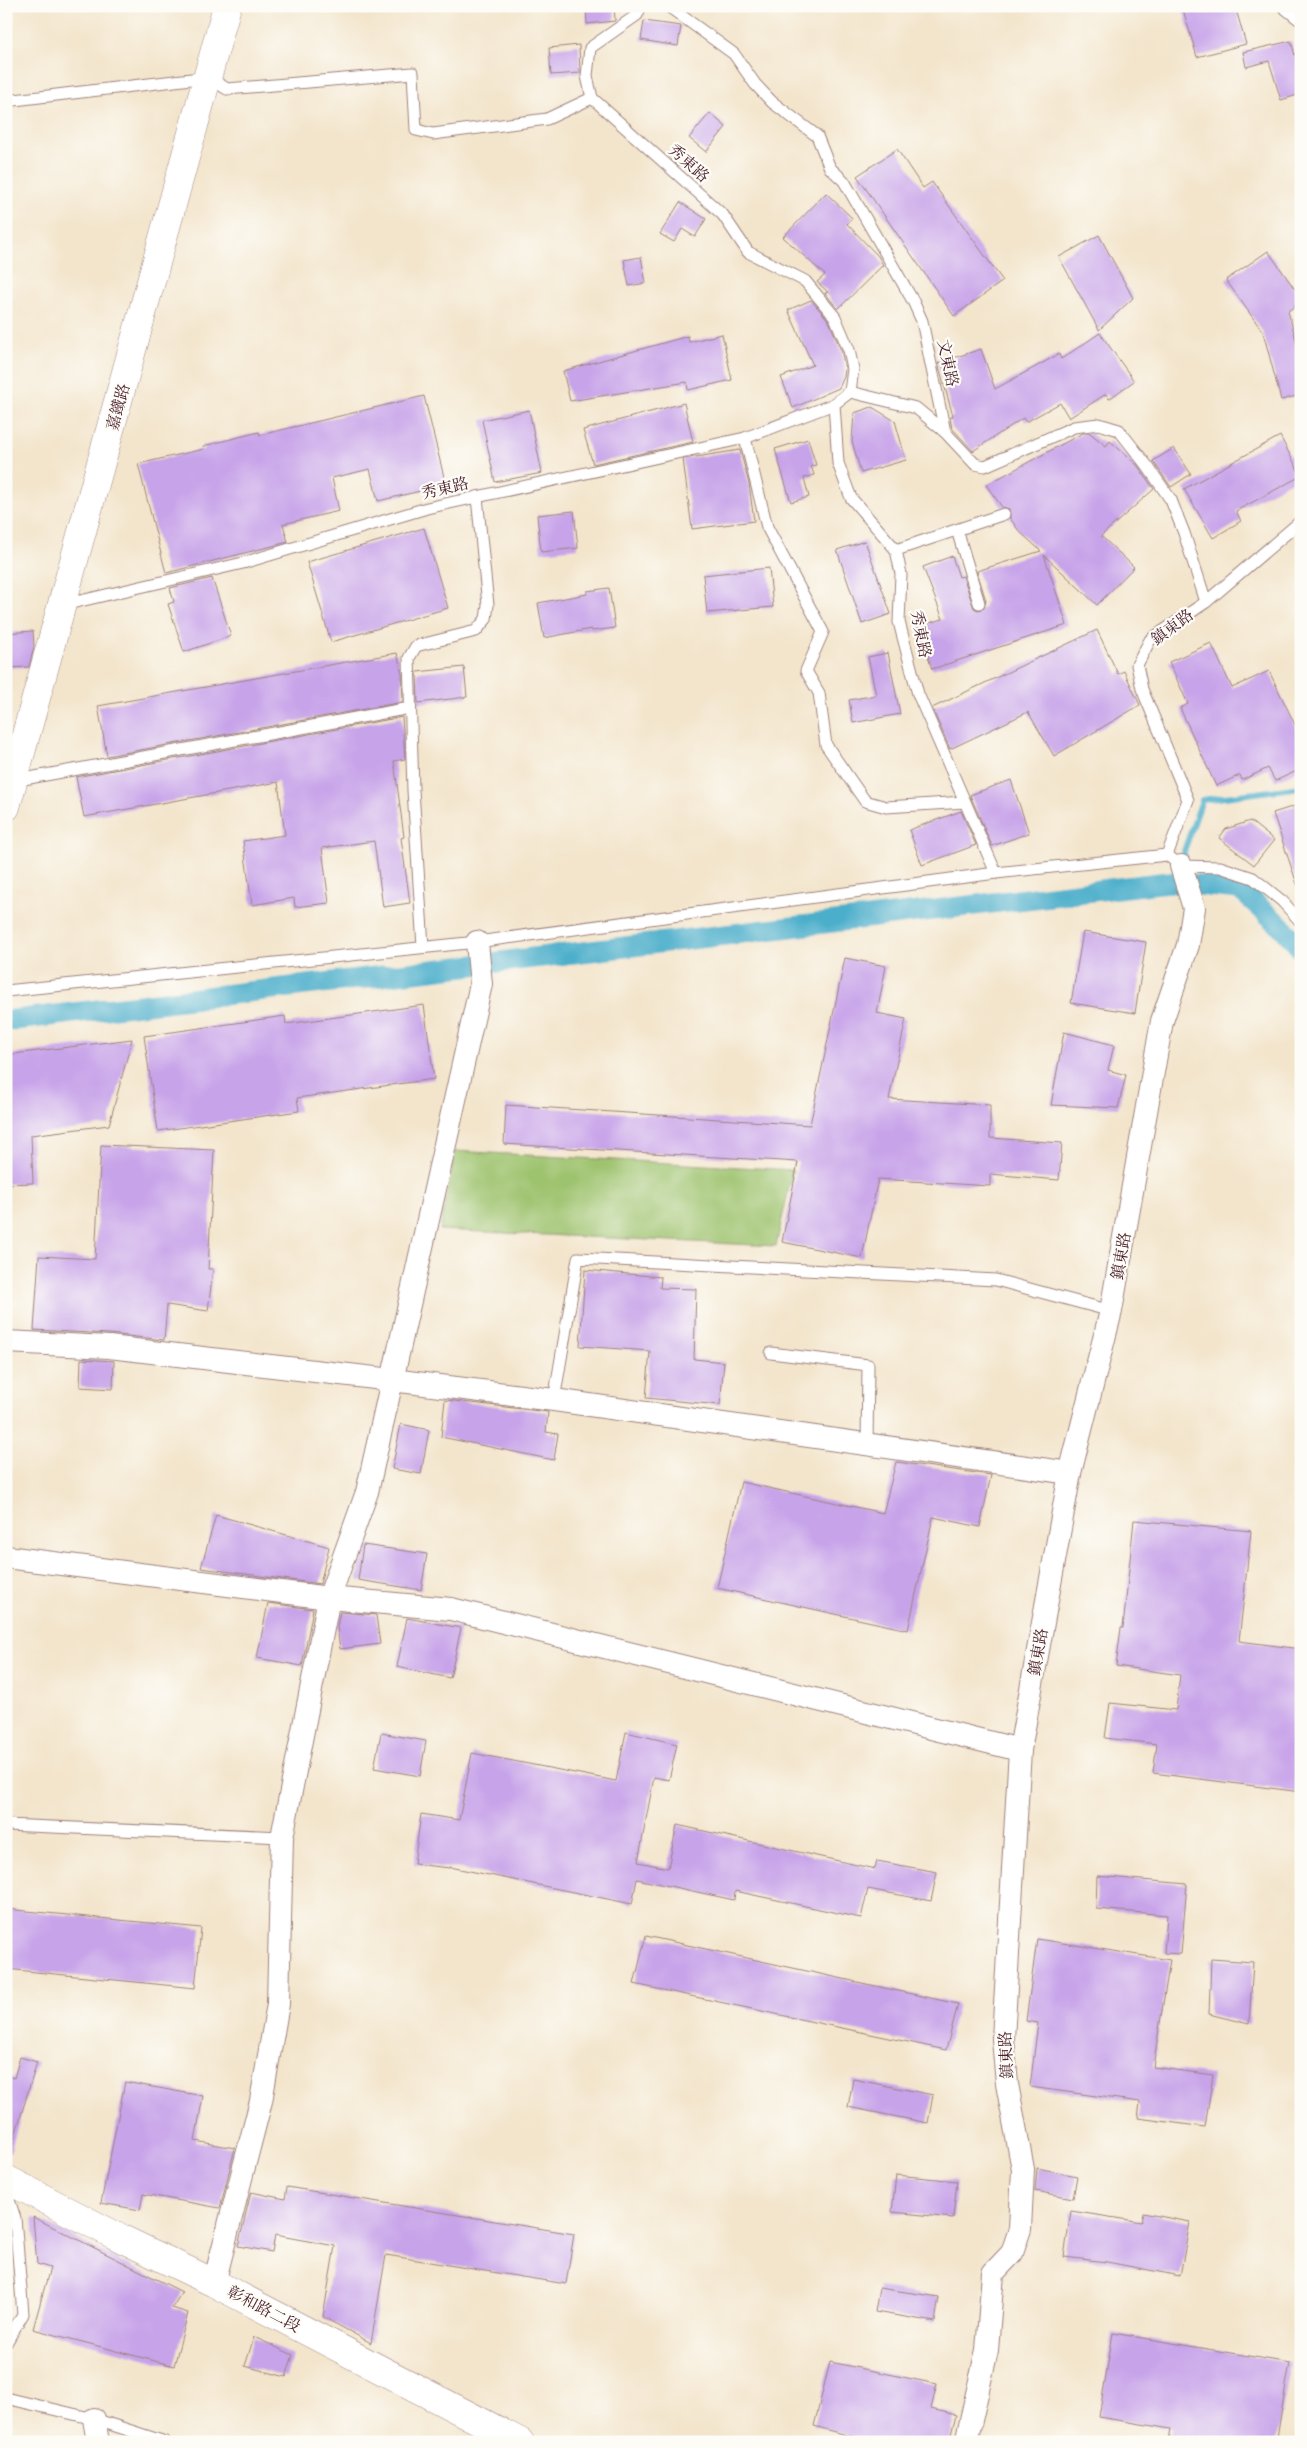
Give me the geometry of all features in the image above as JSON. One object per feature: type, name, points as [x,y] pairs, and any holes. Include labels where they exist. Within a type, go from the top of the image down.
[{"type":"street","name":"嘉鐵路","points":[[10,794],[64,604],[227,6]]},
{"type":"street","name":"鎮東路","points":[[966,2442],[987,2350],[993,2273],[1012,2252],[1020,2229],[1023,2170],[1007,2084],[1003,2040],[1020,1750],[1070,1473],[1111,1312],[1162,1020],[1188,945],[1194,908],[1174,861]]},
{"type":"street","points":[[214,2283],[260,2101],[278,2004],[282,1837],[329,1598],[367,1492],[482,984],[478,949]]},
{"type":"street","points":[[6,1342],[109,1347],[392,1380],[554,1400],[1070,1473]]},
{"type":"street","points":[[6,1558],[329,1598],[451,1609],[1020,1750]]},
{"type":"street","name":"彰和路二段","points":[[6,2179],[114,2235],[214,2283],[520,2442]]},
{"type":"street","points":[[94,2419],[98,2442]]},
{"type":"lane","points":[[6,102],[208,77],[227,89],[412,73],[416,130],[433,134],[547,119],[592,98],[587,76],[590,48],[637,15],[641,6]]},
{"type":"lane","name":"文東路","points":[[668,6],[734,54],[755,84],[772,102],[817,136],[830,168],[844,181],[913,301],[922,322],[945,432]]},
{"type":"lane","points":[[1282,6],[1301,20]]},
{"type":"lane","name":"秀東路","points":[[64,604],[243,563],[427,508],[745,438],[834,404],[850,392],[853,369],[849,350],[835,317],[805,281],[748,252],[723,215],[592,98]]},
{"type":"lane","points":[[850,392],[916,408],[945,432],[974,464],[985,466],[1074,427],[1099,424],[1118,430],[1148,467],[1170,500],[1184,533],[1206,602]]},
{"type":"lane","name":"秀東路","points":[[834,404],[838,463],[851,498],[896,550],[901,574],[899,622],[918,694],[996,873]]},
{"type":"lane","points":[[745,438],[767,527],[823,632],[806,671],[819,693],[826,745],[865,801],[886,807],[965,802]]},
{"type":"lane","points":[[423,946],[409,658],[416,646],[476,631],[486,619],[488,604],[477,497]]},
{"type":"lane","points":[[896,550],[1004,514]]},
{"type":"lane","name":"鎮東路","points":[[1174,861],[1188,800],[1142,689],[1137,666],[1150,640],[1206,602],[1301,520]]},
{"type":"lane","points":[[957,530],[979,603]]},
{"type":"lane","points":[[10,794],[410,708]]},
{"type":"lane","points":[[6,991],[423,946],[478,949],[996,873],[1174,861],[1220,867],[1253,878],[1282,901],[1301,922]]},
{"type":"lane","points":[[554,1400],[578,1258],[996,1280],[1111,1312]]},
{"type":"lane","points":[[771,1353],[868,1365],[867,1445]]},
{"type":"lane","points":[[6,1825],[282,1837]]},
{"type":"lane","points":[[6,2190],[15,2218],[23,2314],[6,2343]]},
{"type":"lane","points":[[6,2398],[94,2419],[165,2442]]},
{"type":"green space","points":[[455,1151],[793,1170],[776,1246],[440,1230]]},
{"type":"building","points":[[586,6],[614,6],[615,21],[587,24]]},
{"type":"building","points":[[1182,6],[1235,6],[1246,44],[1197,57]]},
{"type":"building","points":[[644,21],[681,26],[678,46],[641,40]]},
{"type":"building","points":[[1291,41],[1296,59],[1301,58],[1301,94],[1281,100],[1269,61],[1246,67],[1243,52]]},
{"type":"building","points":[[579,45],[580,73],[551,75],[549,48]]},
{"type":"building","points":[[710,113],[726,127],[706,152],[689,138]]},
{"type":"building","points":[[897,149],[923,188],[932,182],[1003,281],[954,316],[857,176]]},
{"type":"building","points":[[826,193],[852,218],[847,224],[878,256],[883,265],[838,309],[825,293],[828,292],[817,282],[825,275],[783,237]]},
{"type":"building","points":[[680,202],[706,219],[695,237],[682,229],[674,242],[660,234]]},
{"type":"building","points":[[1099,235],[1133,298],[1099,330],[1059,257]]},
{"type":"building","points":[[1268,251],[1301,298],[1301,302],[1288,311],[1301,358],[1301,395],[1281,400],[1263,332],[1226,280]]},
{"type":"building","points":[[641,257],[646,283],[629,286],[624,260]]},
{"type":"building","points":[[811,300],[829,321],[842,353],[845,369],[844,377],[839,388],[793,408],[781,377],[813,365],[788,310]]},
{"type":"building","points":[[1100,333],[1134,381],[1109,399],[1106,394],[1069,418],[1060,403],[1026,422],[1023,418],[973,451],[952,428],[950,418],[953,416],[938,363],[981,349],[995,389],[1059,354],[1061,359]]},
{"type":"building","points":[[722,334],[732,380],[688,390],[687,382],[570,401],[563,371],[688,336],[689,342]]},
{"type":"building","points":[[424,396],[446,485],[378,501],[370,469],[332,478],[339,511],[283,524],[288,542],[166,573],[138,464],[204,449],[203,446],[259,432],[260,435]]},
{"type":"building","points":[[684,403],[693,442],[593,464],[583,430]]},
{"type":"building","points":[[872,407],[895,421],[906,460],[861,473],[852,441],[854,413]]},
{"type":"building","points":[[529,410],[542,473],[495,482],[482,420]]},
{"type":"building","points":[[1083,433],[1090,433],[1106,446],[1110,441],[1137,465],[1154,489],[1101,536],[1134,567],[1097,605],[1044,555],[1067,625],[932,669],[918,626],[943,619],[923,567],[952,556],[959,577],[963,576],[974,608],[978,610],[984,608],[986,601],[977,571],[1041,551],[1019,531],[1010,518],[1009,509],[1002,507],[986,485]]},
{"type":"building","points":[[1280,436],[1301,476],[1236,511],[1241,521],[1213,538],[1184,489]]},
{"type":"building","points":[[808,439],[816,465],[811,466],[814,475],[804,478],[809,497],[791,502],[775,449]]},
{"type":"building","points":[[1174,448],[1191,474],[1171,487],[1153,461]]},
{"type":"building","points":[[740,450],[749,484],[754,521],[692,529],[683,459]]},
{"type":"building","points":[[574,511],[578,548],[541,552],[537,515]]},
{"type":"building","points":[[424,528],[448,608],[331,642],[307,562]]},
{"type":"building","points":[[865,541],[891,614],[862,624],[837,550]]},
{"type":"building","points":[[769,568],[773,607],[707,613],[703,575]]},
{"type":"building","points":[[212,578],[231,636],[184,652],[168,604],[174,602],[170,588]]},
{"type":"building","points":[[609,588],[615,628],[592,631],[591,629],[544,638],[538,603],[587,594],[587,591]]},
{"type":"building","points":[[1097,630],[1118,674],[1124,671],[1140,705],[1054,756],[1028,712],[950,749],[932,708]]},
{"type":"building","points":[[33,631],[34,647],[29,667],[6,668],[6,633]]},
{"type":"building","points":[[1211,643],[1232,688],[1269,671],[1301,737],[1301,769],[1275,781],[1268,768],[1242,780],[1240,775],[1216,786],[1180,708],[1188,704],[1169,662]]},
{"type":"building","points":[[397,653],[402,674],[403,702],[107,756],[98,706]]},
{"type":"building","points":[[888,653],[900,714],[853,723],[849,700],[876,695],[868,657]]},
{"type":"building","points":[[464,667],[467,697],[418,703],[417,672]]},
{"type":"building","points":[[402,717],[405,759],[394,761],[404,837],[401,838],[410,903],[383,907],[374,841],[322,848],[329,903],[295,907],[294,898],[252,905],[243,841],[285,835],[278,782],[84,817],[76,777]]},
{"type":"building","points":[[1011,780],[1029,833],[992,846],[970,795]]},
{"type":"building","points":[[1301,804],[1301,887],[1298,887],[1273,813]]},
{"type":"building","points":[[961,811],[976,845],[922,865],[909,830]]},
{"type":"building","points":[[1250,821],[1274,840],[1254,865],[1219,838],[1226,829]]},
{"type":"building","points":[[1083,932],[1146,942],[1135,1013],[1071,1003]]},
{"type":"building","points":[[845,958],[886,966],[877,1013],[906,1019],[889,1099],[990,1105],[990,1138],[1062,1143],[1059,1180],[990,1174],[990,1186],[878,1179],[862,1258],[782,1242],[798,1162],[504,1144],[506,1105],[810,1125]]},
{"type":"building","points":[[424,1005],[434,1079],[297,1098],[299,1111],[158,1131],[144,1036],[285,1016],[286,1024]]},
{"type":"building","points":[[1064,1032],[1114,1045],[1108,1070],[1126,1075],[1118,1108],[1051,1105]]},
{"type":"building","points":[[132,1039],[109,1125],[31,1135],[33,1183],[6,1184],[6,1055]]},
{"type":"building","points":[[101,1145],[214,1150],[208,1269],[213,1269],[208,1311],[167,1305],[164,1340],[110,1334],[34,1330],[39,1256],[95,1259]]},
{"type":"building","points":[[585,1270],[661,1277],[660,1288],[696,1289],[694,1359],[724,1362],[720,1405],[646,1398],[650,1351],[580,1346]]},
{"type":"building","points":[[81,1359],[114,1361],[113,1389],[80,1387]]},
{"type":"building","points":[[445,1400],[548,1412],[546,1432],[558,1434],[554,1460],[441,1437]]},
{"type":"building","points":[[401,1424],[429,1430],[421,1474],[392,1469]]},
{"type":"building","points":[[896,1462],[991,1475],[980,1527],[933,1517],[908,1630],[717,1588],[741,1482],[883,1513]]},
{"type":"building","points":[[216,1515],[329,1547],[320,1584],[201,1568]]},
{"type":"building","points":[[1134,1520],[1251,1531],[1239,1641],[1301,1649],[1301,1792],[1153,1773],[1157,1744],[1105,1738],[1110,1703],[1176,1710],[1180,1675],[1116,1666],[1121,1628],[1123,1628]]},
{"type":"building","points":[[363,1545],[427,1554],[421,1590],[358,1580]]},
{"type":"building","points":[[268,1603],[313,1609],[302,1666],[257,1658]]},
{"type":"building","points":[[340,1612],[376,1615],[380,1644],[340,1649],[337,1627]]},
{"type":"building","points":[[407,1618],[461,1628],[450,1678],[397,1667]]},
{"type":"building","points":[[626,1732],[677,1744],[669,1780],[654,1777],[638,1862],[668,1868],[677,1825],[875,1869],[877,1861],[937,1872],[931,1901],[868,1889],[861,1918],[735,1891],[734,1900],[637,1879],[632,1904],[450,1867],[414,1864],[421,1814],[459,1820],[472,1753],[616,1781]]},
{"type":"building","points":[[381,1733],[426,1741],[420,1776],[374,1768]]},
{"type":"building","points":[[1097,1876],[1187,1884],[1181,1954],[1164,1953],[1167,1915],[1096,1909]]},
{"type":"building","points":[[6,1909],[201,1928],[195,1988],[6,1969]]},
{"type":"building","points":[[646,1936],[958,2004],[946,2050],[634,1984]]},
{"type":"building","points":[[1037,1939],[1170,1960],[1153,2067],[1213,2075],[1205,2127],[1138,2118],[1140,2102],[1030,2087],[1038,2023],[1026,2021]]},
{"type":"building","points":[[1211,1959],[1253,1962],[1249,2024],[1209,2014]]},
{"type":"building","points":[[20,2057],[37,2062],[10,2152],[6,2151],[6,2076],[14,2078]]},
{"type":"building","points":[[853,2079],[933,2095],[928,2123],[848,2107]]},
{"type":"building","points":[[125,2082],[203,2096],[195,2141],[235,2148],[220,2208],[143,2194],[140,2210],[101,2203]]},
{"type":"building","points":[[1037,2168],[1077,2176],[1073,2198],[1035,2191]]},
{"type":"building","points":[[896,2175],[957,2181],[953,2218],[892,2212]]},
{"type":"building","points":[[287,2187],[574,2234],[566,2284],[386,2255],[371,2343],[323,2317],[335,2246],[275,2235],[272,2252],[238,2246],[251,2192],[285,2199]]},
{"type":"building","points":[[1071,2211],[1141,2222],[1143,2213],[1190,2222],[1180,2276],[1107,2262],[1064,2257]]},
{"type":"building","points":[[33,2217],[182,2292],[172,2308],[188,2313],[174,2366],[33,2329],[50,2268],[37,2264]]},
{"type":"building","points":[[879,2288],[939,2297],[935,2322],[875,2312]]},
{"type":"building","points":[[1113,2333],[1290,2363],[1276,2442],[1169,2442],[1171,2429],[1099,2417]]},
{"type":"building","points":[[254,2337],[293,2355],[286,2377],[245,2366]]},
{"type":"building","points":[[830,2362],[937,2384],[931,2409],[956,2415],[949,2442],[872,2442],[814,2426]]},
{"type":"waterway","points":[[1185,864],[1184,851],[1202,800],[1301,787]]},
{"type":"waterway","points":[[6,1021],[1168,882],[1239,889],[1283,928],[1301,949]]}]
